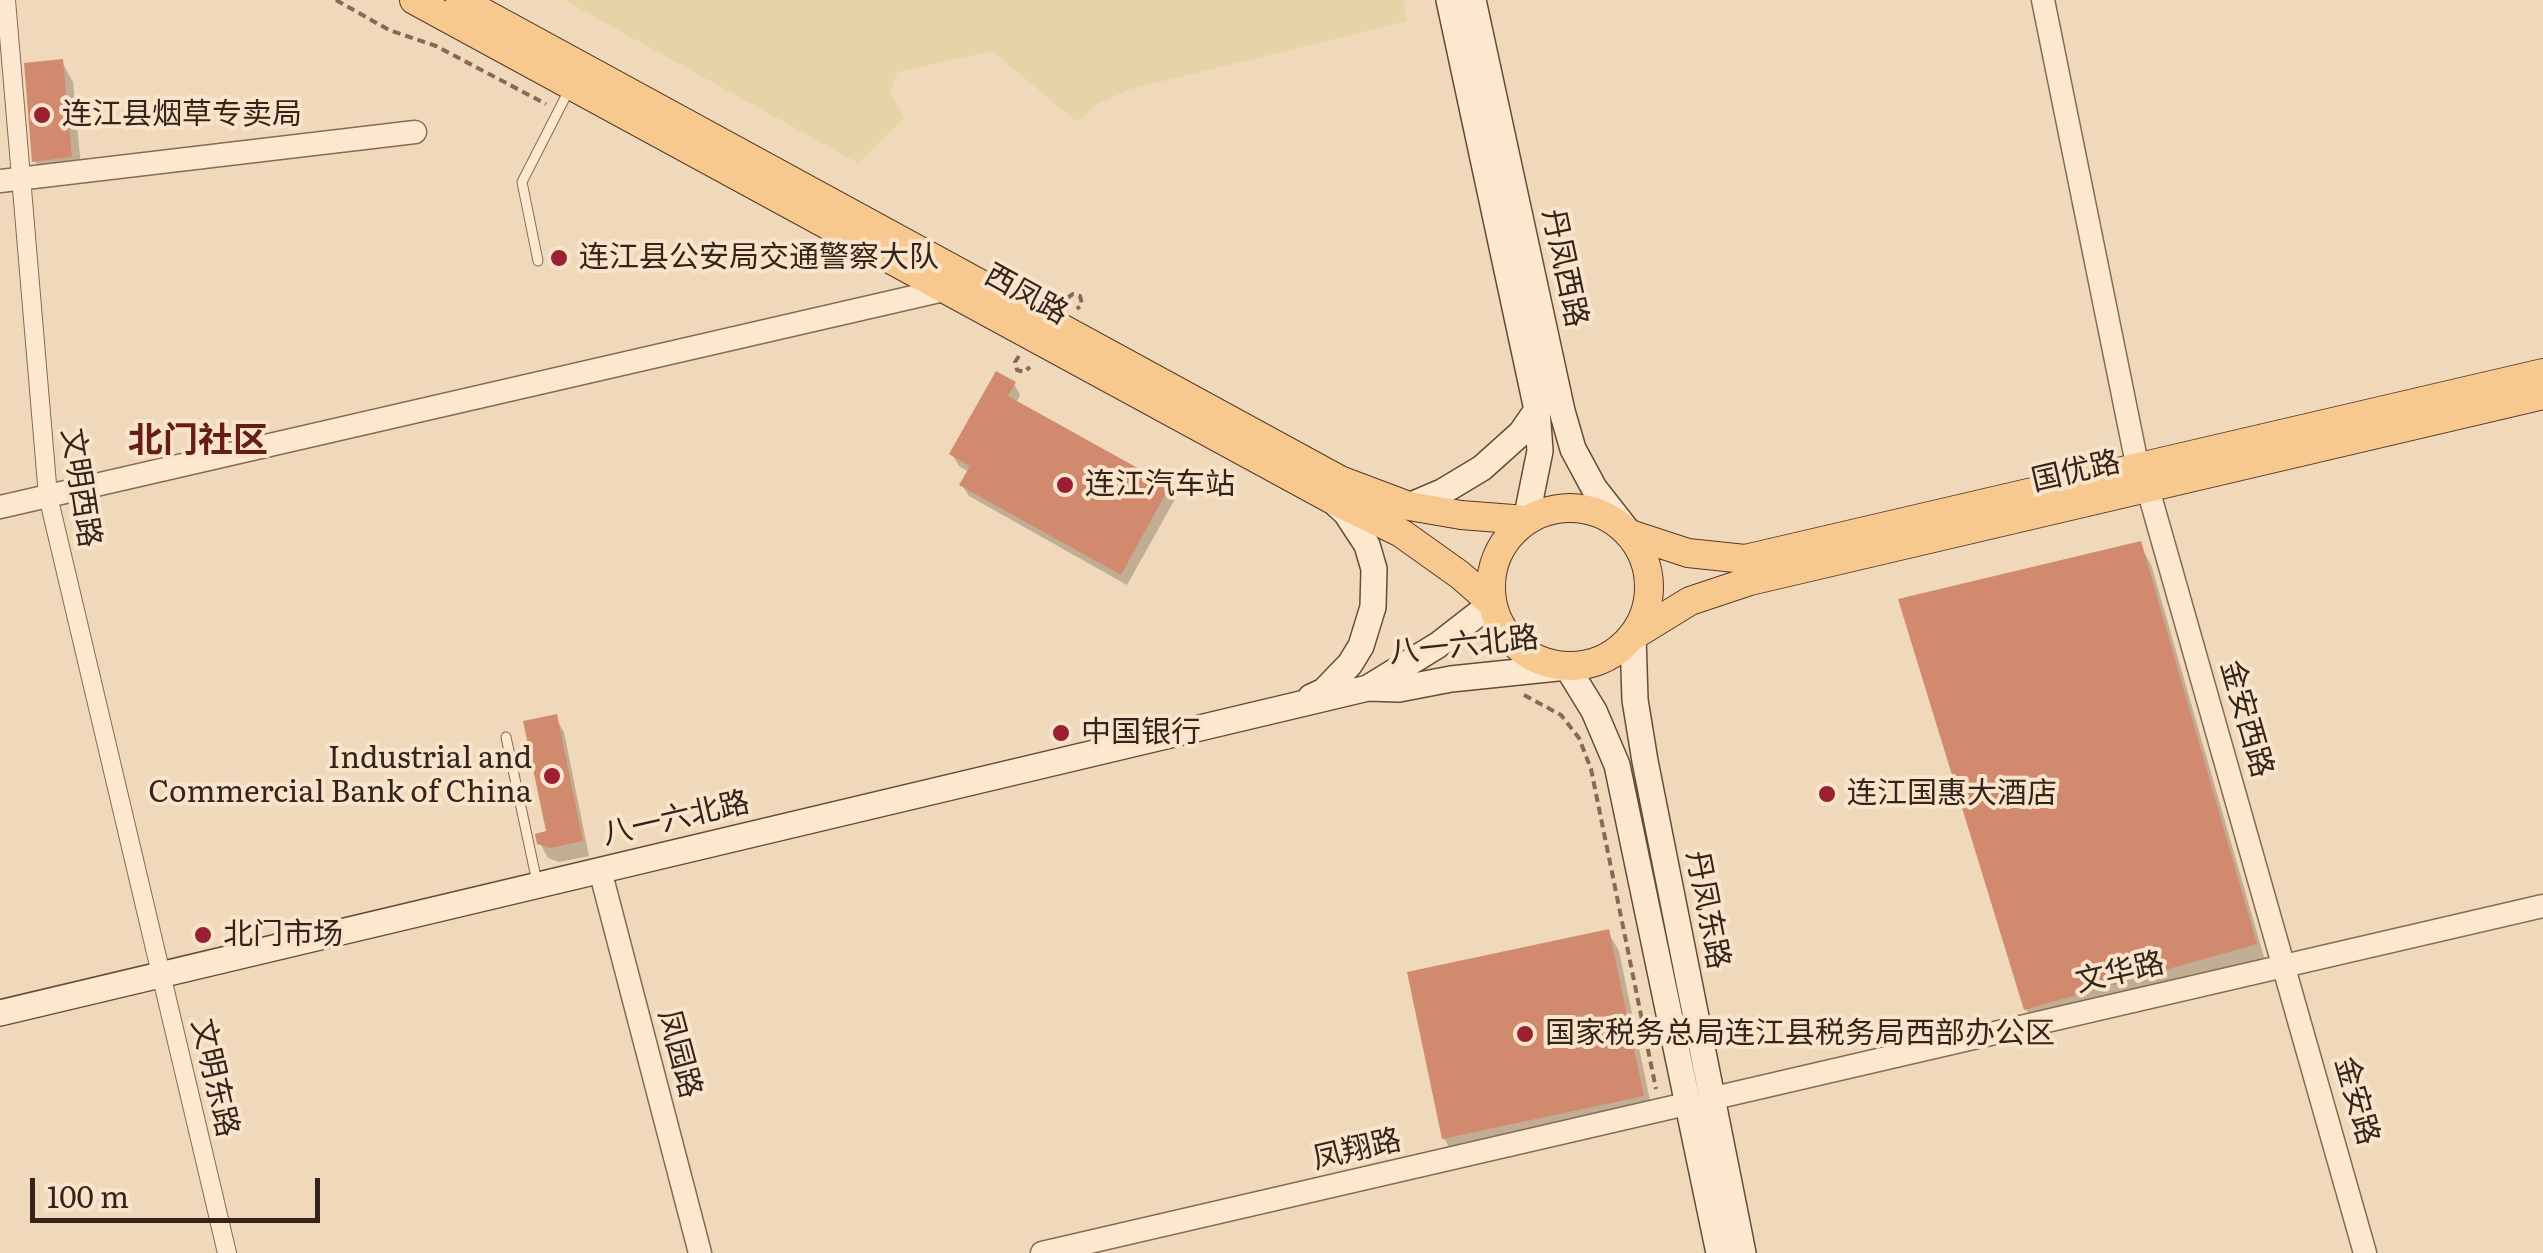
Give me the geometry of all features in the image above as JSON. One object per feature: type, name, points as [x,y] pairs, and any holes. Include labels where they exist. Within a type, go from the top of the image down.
[{"type":"main road","name":"西凤路","points":[[414,0],[565,98],[948,289],[1420,544],[1492,603]]},
{"type":"main road","name":"西凤路","points":[[460,0],[1317,469],[1409,506],[1526,520]]},
{"type":"main road","name":"丹凤西路","points":[[1449,0],[1537,410],[1540,451],[1526,520]]},
{"type":"main road","name":"丹凤西路","points":[[1473,0],[1567,430],[1594,488],[1630,534]]},
{"type":"main road","name":"国优路","points":[[1633,636],[1690,601],[1750,581],[2543,373]]},
{"type":"main road","name":"国优路","points":[[1630,534],[1688,553],[1745,559],[2543,396]]},
{"type":"main road","points":[[1409,506],[1482,468],[1521,433],[1537,410]]},
{"type":"main road","points":[[1296,705],[1324,691],[1350,664],[1361,646],[1373,607],[1374,569],[1366,545],[1346,513],[1331,499]]},
{"type":"main road","points":[[1547,510],[1592,510],[1613,519],[1630,534],[1642,552],[1649,574],[1649,596],[1644,617],[1633,636],[1614,653],[1592,664],[1567,667],[1527,654],[1511,640],[1499,623],[1490,584],[1500,548],[1526,520],[1547,510]]},
{"type":"main road","name":"八一六北路","points":[[1368,688],[1438,645],[1492,603]]},
{"type":"main road","name":"丹凤东路","points":[[1633,636],[1635,700],[1718,1253]]},
{"type":"main road","name":"丹凤东路","points":[[1567,667],[1594,711],[1617,765],[1698,1101],[1743,1253]]},
{"type":"main road","name":"八一六北路","points":[[0,1012],[1368,688],[1399,689],[1451,679],[1567,667]]},
{"type":"street","name":"文明西路","points":[[6,0],[11,180],[48,496],[161,974]]},
{"type":"street","name":"金安西路","points":[[2043,0],[2143,478],[2286,966]]},
{"type":"street","points":[[11,180],[415,132]]},
{"type":"street","points":[[0,507],[948,289]]},
{"type":"street","name":"凤园路","points":[[600,870],[700,1253]]},
{"type":"street","name":"文华路","points":[[1698,1101],[2543,906]]},
{"type":"street","name":"金安路","points":[[2286,966],[2366,1253]]},
{"type":"street","name":"文明东路","points":[[161,974],[227,1253]]},
{"type":"street","name":"凤翔路","points":[[1042,1253],[1698,1101]]},
{"type":"lane","points":[[538,261],[522,182],[565,98]]},
{"type":"lane","points":[[506,737],[538,885]]},
{"type":"path","points":[[336,0],[389,30],[565,98]]},
{"type":"path","points":[[1067,298],[1073,294],[1081,298],[1080,308],[1070,310]]},
{"type":"path","points":[[1030,368],[1024,372],[1017,370],[1016,360],[1024,356],[1038,364]]},
{"type":"path","points":[[1512,691],[1561,715],[1578,738],[1591,769],[1660,1110]]},
{"type":"shaded area","points":[[564,0],[1403,0],[1407,21],[1131,89],[1097,104],[1077,122],[992,51],[898,72],[890,93],[905,118],[858,163]]},
{"type":"building","name":"连江县烟草专卖局","points":[[63,59],[72,157],[32,162],[24,63]]},
{"type":"building","name":"连江汽车站","points":[[996,371],[1016,382],[1008,396],[1170,486],[1121,575],[959,485],[970,466],[949,454]]},
{"type":"building","points":[[2141,541],[2257,944],[2024,1010],[1898,599]]},
{"type":"building","name":"Industrial and Commercial Bank of China","points":[[557,714],[583,841],[550,848],[537,844],[535,834],[546,831],[523,721]]},
{"type":"building","name":"国家税务总局连江县税务局西部办公区","points":[[1609,929],[1644,1096],[1442,1139],[1407,972]]},
{"type":"place","name":"连江县烟草专卖局","points":[[42,115]]},
{"type":"place","name":"连江县公安局交通警察大队","points":[[559,258]]},
{"type":"place","name":"连江汽车站","points":[[1065,485]]},
{"type":"place","name":"中国银行","points":[[1061,733]]},
{"type":"place","name":"Industrial and Commercial Bank of China","points":[[552,776]]},
{"type":"place","name":"连江国惠大酒店","points":[[1827,794]]},
{"type":"place","name":"北门市场","points":[[203,935]]},
{"type":"place","name":"国家税务总局连江县税务局西部办公区","points":[[1525,1034]]},
{"type":"district","name":"北门社区","points":[[198,442]]}]
